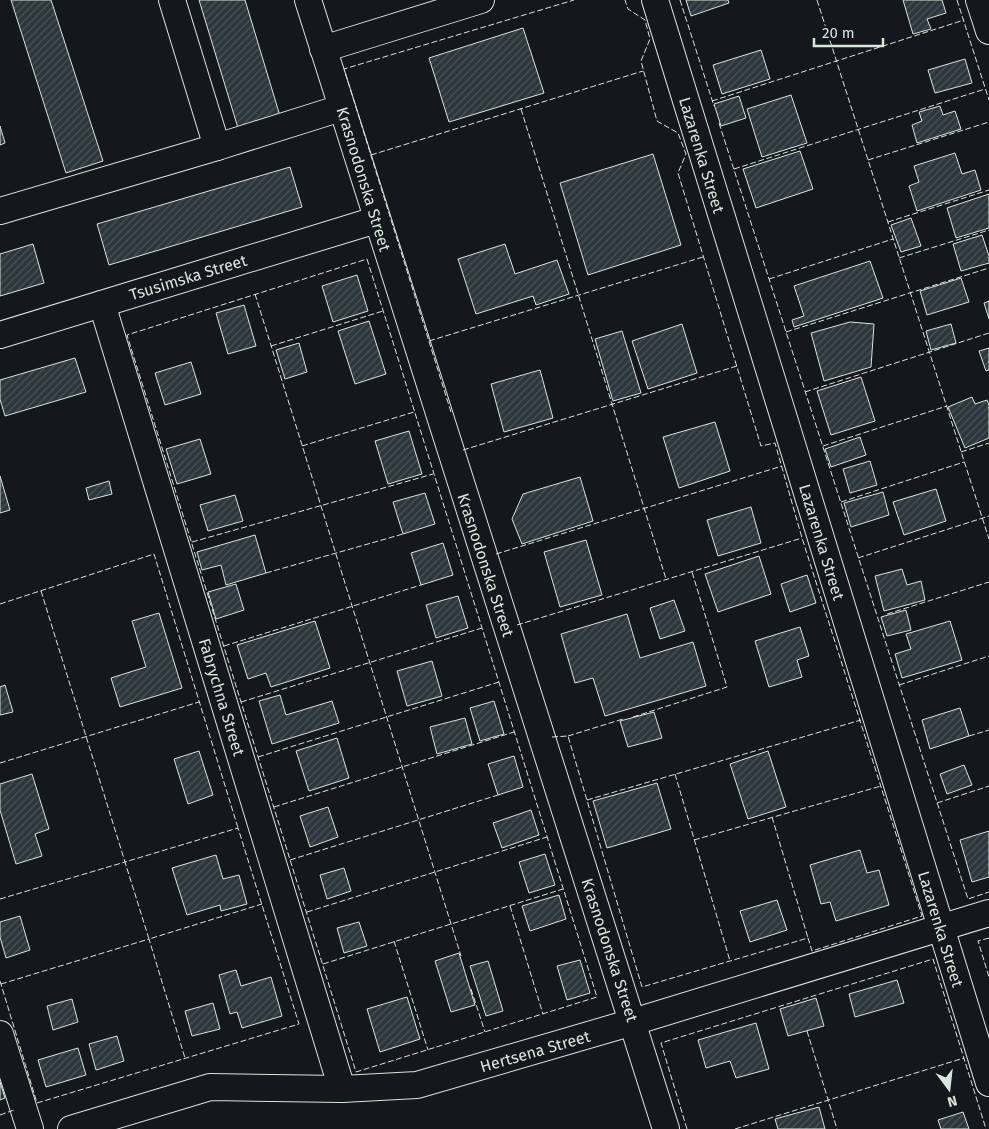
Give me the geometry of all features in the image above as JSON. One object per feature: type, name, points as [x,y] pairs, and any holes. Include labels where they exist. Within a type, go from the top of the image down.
[{"type":"street","points":[[172,0],[217,147]]},
{"type":"street","name":"Krasnodonska Street","points":[[308,0],[376,220],[666,1129]]},
{"type":"street","points":[[323,49],[481,0]]},
{"type":"street","name":"Lazarenka Street","points":[[655,0],[989,1083]]},
{"type":"street","points":[[979,0],[989,31]]},
{"type":"street","points":[[0,211],[341,108]]},
{"type":"street","name":"Tsusimska Street","points":[[0,335],[376,220]]},
{"type":"street","name":"Fabrychna Street","points":[[102,304],[342,1089]]},
{"type":"street","name":"Hertsena Street","points":[[71,1129],[210,1087],[342,1089],[417,1084],[633,1022],[989,913]]},
{"type":"street","points":[[0,1034],[30,1129]]},
{"type":"building","points":[[11,0],[51,0],[103,161],[66,173]]},
{"type":"building","points":[[199,0],[245,0],[280,116],[238,128]]},
{"type":"building","points":[[686,0],[728,0],[729,3],[691,16]]},
{"type":"building","points":[[903,0],[942,0],[946,13],[927,19],[931,29],[913,34]]},
{"type":"building","points":[[523,28],[544,93],[449,122],[429,58]]},
{"type":"building","points":[[761,50],[770,79],[722,94],[713,65]]},
{"type":"building","points":[[965,59],[972,83],[935,93],[928,70]]},
{"type":"building","points":[[791,95],[807,143],[762,157],[747,109]]},
{"type":"building","points":[[739,96],[746,118],[721,126],[714,104]]},
{"type":"building","points":[[940,106],[943,115],[955,111],[961,129],[917,143],[912,125],[922,121],[919,112]]},
{"type":"building","points":[[0,126],[5,143],[0,145]]},
{"type":"building","points":[[800,151],[813,189],[756,208],[743,169]]},
{"type":"building","points":[[955,153],[962,174],[975,170],[981,190],[917,211],[909,186],[919,182],[914,166]]},
{"type":"building","points":[[653,154],[681,245],[588,275],[560,183]]},
{"type":"building","points":[[290,167],[302,207],[109,265],[97,224]]},
{"type":"building","points":[[989,194],[989,228],[956,238],[947,208]]},
{"type":"building","points":[[911,218],[921,246],[901,252],[891,225]]},
{"type":"building","points":[[982,235],[989,256],[989,263],[961,271],[953,244]]},
{"type":"building","points":[[33,244],[44,283],[0,296],[0,254]]},
{"type":"building","points":[[505,244],[515,274],[557,260],[569,294],[536,305],[533,296],[476,314],[458,259]]},
{"type":"building","points":[[870,261],[883,298],[794,327],[792,320],[804,316],[794,286]]},
{"type":"building","points":[[357,275],[368,311],[333,322],[322,286]]},
{"type":"building","points":[[961,278],[969,302],[927,315],[920,291]]},
{"type":"building","points":[[989,301],[989,319],[984,303]]},
{"type":"building","points":[[244,305],[256,346],[228,354],[216,313]]},
{"type":"building","points":[[369,321],[386,374],[355,384],[338,331]]},
{"type":"building","points":[[850,322],[874,324],[871,367],[824,381],[811,333]]},
{"type":"building","points":[[682,324],[697,373],[648,389],[632,341]]},
{"type":"building","points":[[951,324],[956,343],[931,350],[926,331]]},
{"type":"building","points":[[622,331],[641,393],[613,401],[595,339]]},
{"type":"building","points":[[299,343],[307,372],[285,379],[276,350]]},
{"type":"building","points":[[989,348],[989,370],[986,371],[979,351]]},
{"type":"building","points":[[75,358],[86,392],[5,416],[0,399],[0,380]]},
{"type":"building","points":[[191,362],[201,394],[165,405],[155,373]]},
{"type":"building","points":[[540,370],[553,418],[504,432],[491,384]]},
{"type":"building","points":[[861,377],[875,421],[831,435],[817,391]]},
{"type":"building","points":[[972,397],[975,404],[987,400],[989,405],[989,438],[965,448],[948,407]]},
{"type":"building","points":[[715,422],[730,471],[679,488],[663,437]]},
{"type":"building","points":[[409,431],[422,474],[388,484],[375,441]]},
{"type":"building","points":[[860,437],[866,455],[831,467],[825,449]]},
{"type":"building","points":[[200,439],[211,474],[177,484],[166,449]]},
{"type":"building","points":[[870,461],[877,485],[850,493],[843,469]]},
{"type":"building","points":[[0,476],[10,510],[0,513]]},
{"type":"building","points":[[580,477],[593,521],[522,544],[512,519],[523,494]]},
{"type":"building","points":[[109,481],[112,494],[89,500],[86,488]]},
{"type":"building","points":[[936,489],[946,521],[904,535],[893,502]]},
{"type":"building","points":[[883,492],[889,515],[851,527],[844,503]]},
{"type":"building","points":[[425,493],[435,524],[403,534],[393,502]]},
{"type":"building","points":[[235,495],[243,521],[208,531],[200,505]]},
{"type":"building","points":[[751,507],[761,543],[718,556],[707,520]]},
{"type":"building","points":[[255,535],[266,573],[226,585],[221,565],[202,570],[197,552]]},
{"type":"building","points":[[586,540],[602,595],[560,607],[544,552]]},
{"type":"building","points":[[443,543],[453,575],[421,585],[411,553]]},
{"type":"building","points":[[759,556],[771,594],[718,612],[705,574]]},
{"type":"building","points":[[902,569],[907,585],[921,581],[925,600],[884,611],[875,576]]},
{"type":"building","points":[[807,575],[816,603],[790,612],[781,584]]},
{"type":"building","points":[[236,584],[244,610],[216,619],[208,592]]},
{"type":"building","points":[[458,596],[468,628],[436,638],[426,605]]},
{"type":"building","points":[[674,600],[685,631],[660,639],[650,608]]},
{"type":"building","points":[[906,610],[911,630],[887,636],[881,617]]},
{"type":"building","points":[[159,613],[182,688],[120,707],[111,678],[146,667],[132,621]]},
{"type":"building","points":[[627,614],[640,658],[693,642],[706,686],[605,716],[593,678],[575,683],[561,634]]},
{"type":"building","points":[[315,621],[330,668],[271,687],[266,673],[248,679],[237,645]]},
{"type":"building","points":[[950,621],[962,660],[902,678],[895,654],[911,649],[906,634]]},
{"type":"building","points":[[800,627],[809,656],[797,660],[802,677],[769,687],[755,641]]},
{"type":"building","points":[[432,661],[442,696],[407,706],[397,671]]},
{"type":"building","points":[[5,685],[13,712],[0,715],[0,687]]},
{"type":"building","points":[[280,695],[286,715],[332,701],[339,723],[272,744],[259,701]]},
{"type":"building","points":[[494,701],[504,734],[480,741],[470,708]]},
{"type":"building","points":[[960,708],[969,736],[930,749],[922,720]]},
{"type":"building","points":[[654,712],[662,738],[628,747],[620,721]]},
{"type":"building","points":[[465,718],[472,744],[437,754],[430,727]]},
{"type":"building","points":[[337,738],[349,778],[309,791],[296,751]]},
{"type":"building","points":[[199,751],[213,795],[188,804],[174,759]]},
{"type":"building","points":[[768,751],[786,807],[748,819],[730,764]]},
{"type":"building","points":[[514,756],[523,787],[498,795],[488,764]]},
{"type":"building","points":[[964,765],[972,785],[947,794],[940,774]]},
{"type":"building","points":[[32,774],[49,829],[35,834],[42,856],[16,864],[0,810],[0,784]]},
{"type":"building","points":[[657,783],[671,829],[607,848],[593,801]]},
{"type":"building","points":[[328,807],[338,837],[310,847],[300,816]]},
{"type":"building","points":[[531,810],[539,835],[502,848],[493,823]]},
{"type":"building","points":[[989,831],[989,877],[972,882],[960,840]]},
{"type":"building","points":[[860,850],[867,873],[879,870],[889,905],[836,921],[830,902],[821,904],[810,865]]},
{"type":"building","points":[[545,854],[555,885],[529,893],[519,862]]},
{"type":"building","points":[[216,855],[223,879],[239,875],[247,904],[221,911],[220,905],[187,915],[172,868]]},
{"type":"building","points":[[344,868],[351,891],[327,899],[320,875]]},
{"type":"building","points":[[559,895],[566,919],[530,931],[522,906]]},
{"type":"building","points":[[777,900],[787,930],[750,942],[740,911]]},
{"type":"building","points":[[20,916],[30,950],[6,958],[0,937],[0,922]]},
{"type":"building","points":[[359,922],[367,946],[344,953],[337,928]]},
{"type":"building","points":[[459,953],[475,1005],[451,1012],[435,961]]},
{"type":"building","points":[[580,960],[590,993],[567,1000],[557,966]]},
{"type":"building","points":[[488,961],[503,1011],[486,1016],[470,966]]},
{"type":"building","points":[[236,970],[241,986],[271,977],[282,1016],[242,1028],[237,1012],[230,1014],[219,975]]},
{"type":"building","points":[[897,980],[904,1003],[855,1017],[849,994]]},
{"type":"building","points":[[407,997],[420,1039],[380,1052],[367,1009]]},
{"type":"building","points":[[816,998],[824,1026],[788,1036],[780,1009]]},
{"type":"building","points":[[72,999],[78,1022],[53,1030],[47,1006]]},
{"type":"building","points":[[213,1003],[220,1029],[192,1036],[185,1011]]},
{"type":"building","points":[[756,1023],[769,1069],[736,1078],[730,1061],[706,1068],[698,1040]]},
{"type":"building","points":[[117,1036],[124,1061],[96,1070],[89,1044]]},
{"type":"building","points":[[78,1048],[86,1075],[46,1087],[38,1060]]},
{"type":"building","points":[[0,1082],[5,1098],[0,1100]]},
{"type":"building","points":[[819,1107],[825,1129],[778,1129],[775,1119]]},
{"type":"building","points":[[963,1112],[969,1129],[941,1129],[938,1120]]},
{"type":"fence","points":[[451,412],[344,69],[574,0]]},
{"type":"fence","points":[[552,737],[568,736],[642,987],[808,938],[812,951],[922,916],[802,538],[775,443],[761,446],[678,173],[686,154],[678,133],[657,121],[641,61],[650,39],[645,20],[628,9],[625,0]]},
{"type":"fence","points":[[680,0],[714,106]]},
{"type":"fence","points":[[817,0],[989,539]]},
{"type":"fence","points":[[957,0],[989,100]]},
{"type":"fence","points":[[712,101],[964,20]]},
{"type":"fence","points":[[371,155],[643,71]]},
{"type":"fence","points":[[734,169],[985,89]]},
{"type":"fence","points":[[521,109],[666,579]]},
{"type":"fence","points":[[868,160],[989,122]]},
{"type":"fence","points":[[719,123],[968,899],[989,892]]},
{"type":"fence","points":[[888,222],[989,190]]},
{"type":"fence","points":[[899,258],[989,230]]},
{"type":"fence","points":[[769,279],[893,239]]},
{"type":"fence","points":[[429,341],[703,257]]},
{"type":"fence","points":[[367,259],[597,997],[356,1072],[127,335],[367,259]]},
{"type":"fence","points":[[786,332],[989,268]]},
{"type":"fence","points":[[255,294],[461,956]]},
{"type":"fence","points":[[271,346],[383,311]]},
{"type":"fence","points":[[805,392],[989,333]]},
{"type":"fence","points":[[463,450],[737,366]]},
{"type":"fence","points":[[823,446],[947,406]]},
{"type":"fence","points":[[302,446],[414,412]]},
{"type":"fence","points":[[961,452],[989,443]]},
{"type":"fence","points":[[841,502],[964,462]]},
{"type":"fence","points":[[496,554],[782,466]]},
{"type":"fence","points":[[192,542],[433,474]]},
{"type":"fence","points":[[858,558],[989,516]]},
{"type":"fence","points":[[266,573],[403,534]]},
{"type":"fence","points":[[517,625],[802,538]]},
{"type":"fence","points":[[0,604],[154,554],[238,828]]},
{"type":"fence","points":[[633,717],[727,687],[692,572]]},
{"type":"fence","points":[[887,614],[989,582]]},
{"type":"fence","points":[[224,646],[421,585]]},
{"type":"fence","points":[[0,899],[125,862],[41,591]]},
{"type":"fence","points":[[241,702],[482,628]]},
{"type":"fence","points":[[899,685],[989,656]]},
{"type":"fence","points":[[258,757],[499,682]]},
{"type":"fence","points":[[0,763],[199,702]]},
{"type":"fence","points":[[568,736],[623,719]]},
{"type":"fence","points":[[587,800],[861,720]]},
{"type":"fence","points":[[969,736],[989,730]]},
{"type":"fence","points":[[274,807],[514,732]]},
{"type":"fence","points":[[675,774],[730,961]]},
{"type":"fence","points":[[694,840],[881,786]]},
{"type":"fence","points":[[937,803],[989,786]]},
{"type":"fence","points":[[290,860],[498,795]]},
{"type":"fence","points":[[772,817],[808,938]]},
{"type":"fence","points":[[0,981],[37,1103],[299,1024],[238,828],[125,862],[149,939],[262,904]]},
{"type":"fence","points":[[307,912],[547,837]]},
{"type":"fence","points":[[323,964],[563,889]]},
{"type":"fence","points":[[510,906],[543,1014]]},
{"type":"fence","points":[[989,938],[978,941],[989,977]]},
{"type":"fence","points":[[1,984],[149,939],[185,1058]]},
{"type":"fence","points":[[394,941],[428,1050]]},
{"type":"fence","points":[[687,1129],[661,1043],[933,959],[986,1129]]},
{"type":"fence","points":[[471,989],[485,1032]]},
{"type":"fence","points":[[807,1031],[837,1129]]},
{"type":"fence","points":[[735,1129],[964,1058]]},
{"type":"fence","points":[[0,1115],[14,1110]]}]
